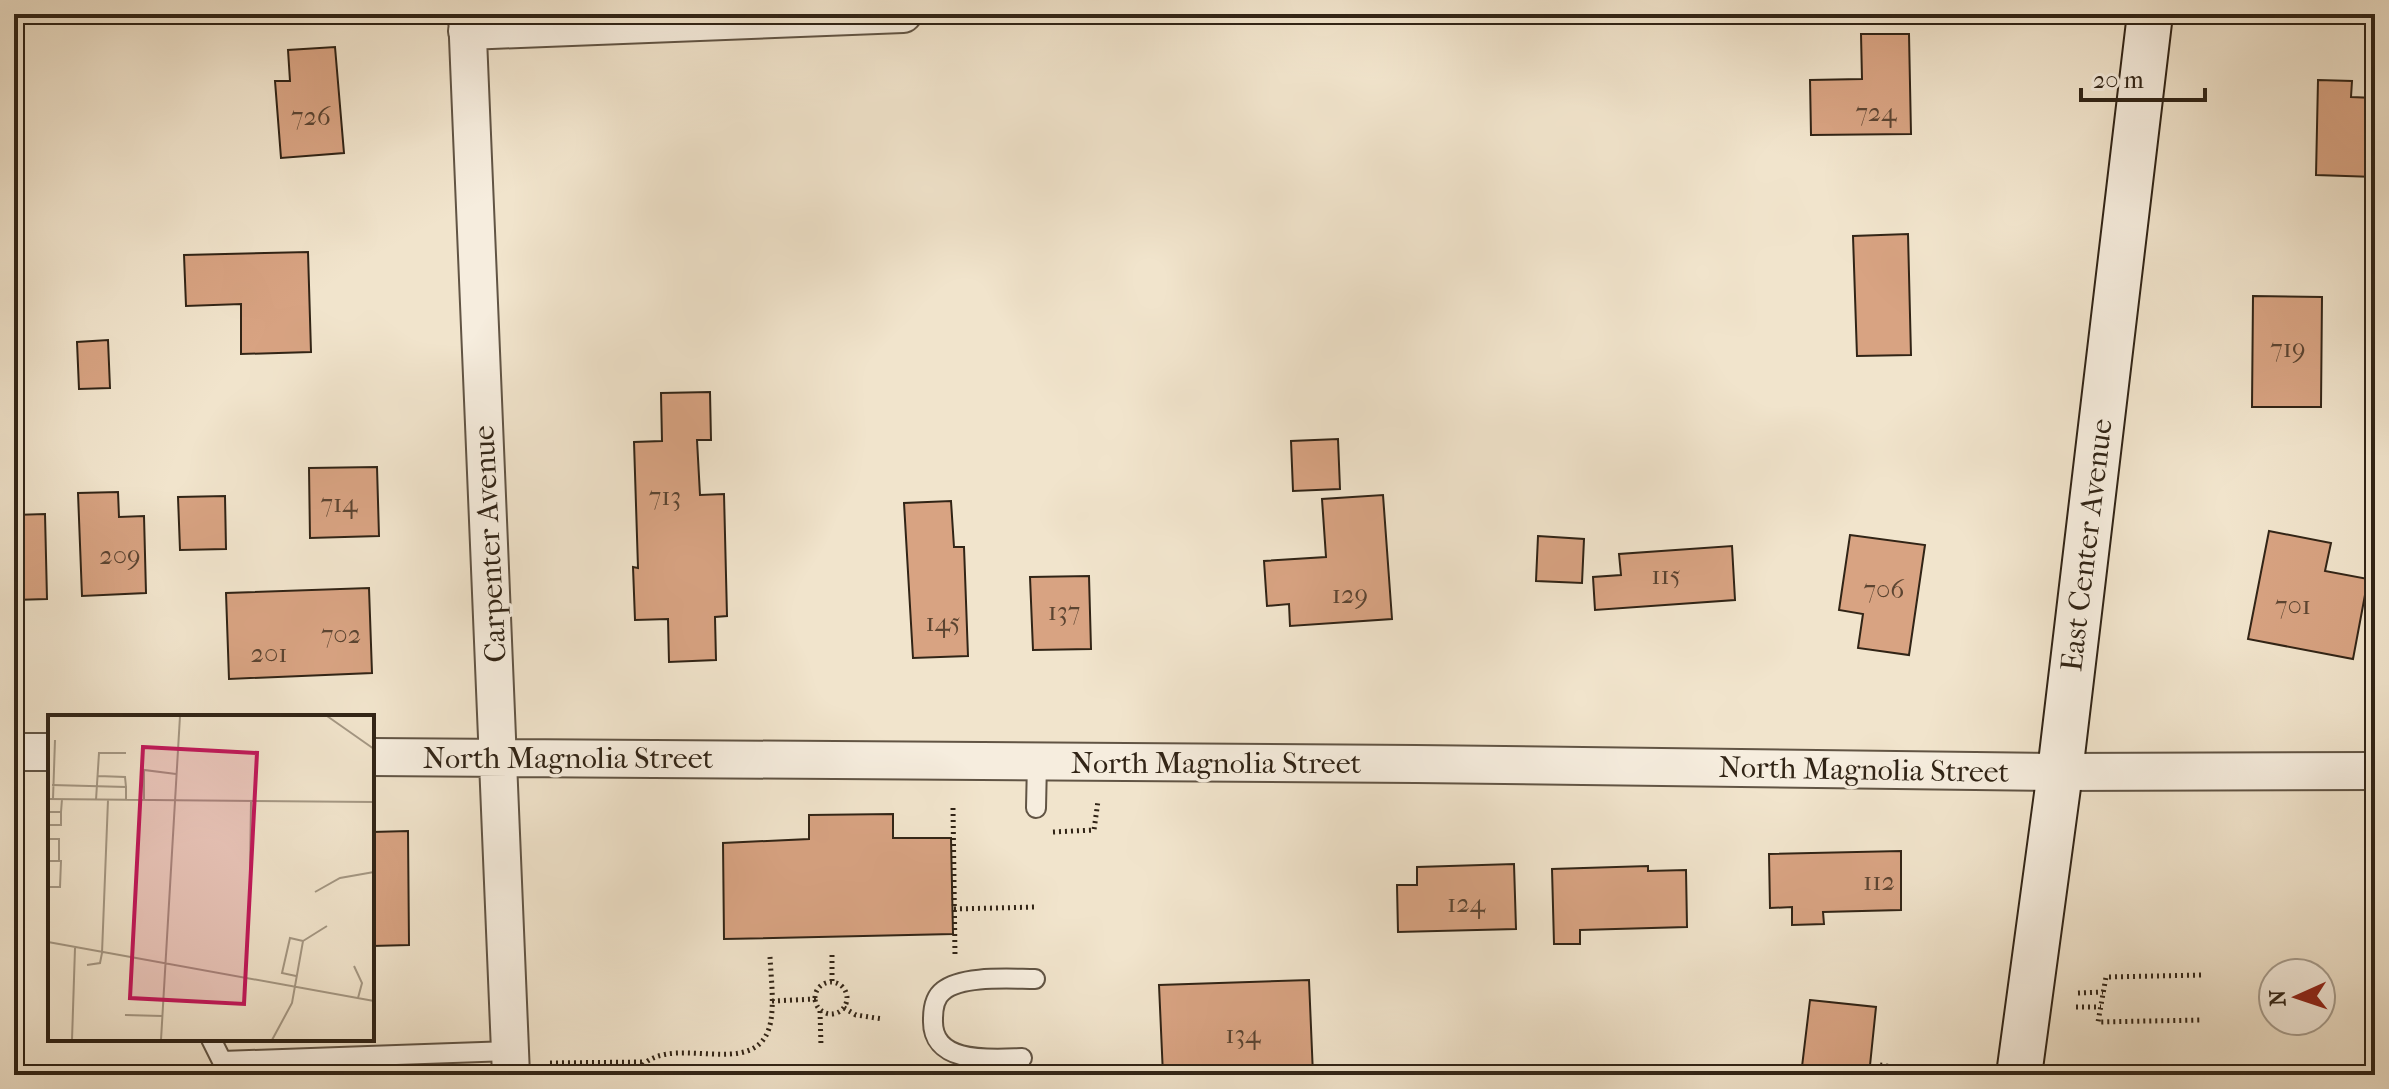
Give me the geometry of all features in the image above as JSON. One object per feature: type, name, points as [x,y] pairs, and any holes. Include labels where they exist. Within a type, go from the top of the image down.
[{"type":"street","points":[[467,23],[903,14]]},
{"type":"street","name":"East Center Avenue","points":[[2019,1075],[2060,772],[2150,14]]},
{"type":"street","name":"Carpenter Avenue","points":[[467,23],[510,1063]]},
{"type":"street","points":[[14,752],[48,752]]},
{"type":"street","name":"North Magnolia Street","points":[[374,757],[2060,772],[2375,771]]},
{"type":"lane","points":[[1036,808],[1037,762]]},
{"type":"lane","points":[[1022,1058],[966,1057],[949,1052],[935,1032],[934,1005],[943,991],[961,983],[1035,979]]},
{"type":"lane","points":[[212,1041],[222,1061],[510,1063]]},
{"type":"path","points":[[1051,832],[1094,830],[1098,809],[1098,762]]},
{"type":"path","points":[[953,808],[955,965]]},
{"type":"path","points":[[954,909],[1037,907]]},
{"type":"path","points":[[832,955],[832,982]]},
{"type":"path","points":[[550,1063],[645,1062],[659,1055],[748,1054],[767,1035],[771,1020],[770,957]]},
{"type":"path","points":[[2201,975],[2106,977],[2098,1022],[2201,1020]]},
{"type":"path","points":[[821,1046],[820,1010],[816,999],[820,987],[832,982],[840,985],[847,993],[844,1008]]},
{"type":"path","points":[[2078,993],[2103,992]]},
{"type":"path","points":[[772,1001],[816,999]]},
{"type":"path","points":[[2076,1007],[2101,1007]]},
{"type":"path","points":[[820,1010],[830,1015],[844,1008]]},
{"type":"path","points":[[844,1008],[856,1015],[883,1019]]},
{"type":"path","points":[[636,1075],[645,1062]]},
{"type":"path","points":[[1880,1065],[1892,1067],[1898,1075]]},
{"type":"building","points":[[1861,34],[1909,34],[1911,134],[1811,135],[1810,80],[1862,79]]},
{"type":"building","points":[[335,47],[344,153],[281,158],[275,81],[290,81],[288,50]]},
{"type":"building","points":[[2318,80],[2352,81],[2351,97],[2375,98],[2375,177],[2316,175]]},
{"type":"building","points":[[1908,234],[1911,355],[1857,356],[1853,236]]},
{"type":"building","points":[[308,252],[311,352],[241,354],[241,304],[186,306],[184,255]]},
{"type":"building","points":[[2253,296],[2322,297],[2321,407],[2252,407]]},
{"type":"building","points":[[108,340],[110,388],[79,389],[77,342]]},
{"type":"building","points":[[710,392],[711,440],[697,440],[700,495],[724,494],[727,616],[715,617],[716,660],[669,662],[668,619],[635,620],[633,567],[638,568],[634,442],[662,441],[661,393]]},
{"type":"building","points":[[1338,439],[1340,489],[1293,491],[1291,441]]},
{"type":"building","points":[[377,467],[379,536],[310,538],[309,468]]},
{"type":"building","points":[[118,492],[119,517],[144,516],[146,593],[82,596],[78,493]]},
{"type":"building","points":[[1383,495],[1392,619],[1290,626],[1289,604],[1267,606],[1264,561],[1326,557],[1322,499]]},
{"type":"building","points":[[225,496],[226,549],[180,550],[178,497]]},
{"type":"building","points":[[951,501],[954,547],[964,547],[968,656],[913,658],[904,503]]},
{"type":"building","points":[[45,514],[47,599],[14,600],[14,515]]},
{"type":"building","points":[[2269,531],[2331,543],[2325,571],[2368,579],[2353,659],[2248,639]]},
{"type":"building","points":[[1850,535],[1925,545],[1909,655],[1858,648],[1863,614],[1839,610]]},
{"type":"building","points":[[1538,536],[1584,539],[1582,583],[1536,581]]},
{"type":"building","points":[[1732,546],[1735,600],[1595,610],[1593,577],[1621,575],[1619,554]]},
{"type":"building","points":[[1089,576],[1091,649],[1033,650],[1030,577]]},
{"type":"building","points":[[369,588],[372,673],[229,679],[226,593]]},
{"type":"building","points":[[893,814],[893,838],[951,838],[953,934],[724,939],[723,843],[809,839],[809,815]]},
{"type":"building","points":[[408,831],[409,945],[374,946],[374,832]]},
{"type":"building","points":[[1901,851],[1901,910],[1823,912],[1824,924],[1792,925],[1792,907],[1770,908],[1769,854]]},
{"type":"building","points":[[1514,864],[1516,929],[1398,932],[1397,885],[1417,885],[1417,867]]},
{"type":"building","points":[[1648,866],[1648,871],[1686,870],[1687,927],[1580,930],[1580,944],[1554,944],[1552,869]]},
{"type":"building","points":[[1309,980],[1313,1075],[1163,1075],[1159,985]]},
{"type":"building","points":[[1810,1000],[1876,1007],[1869,1075],[1801,1075]]}]
